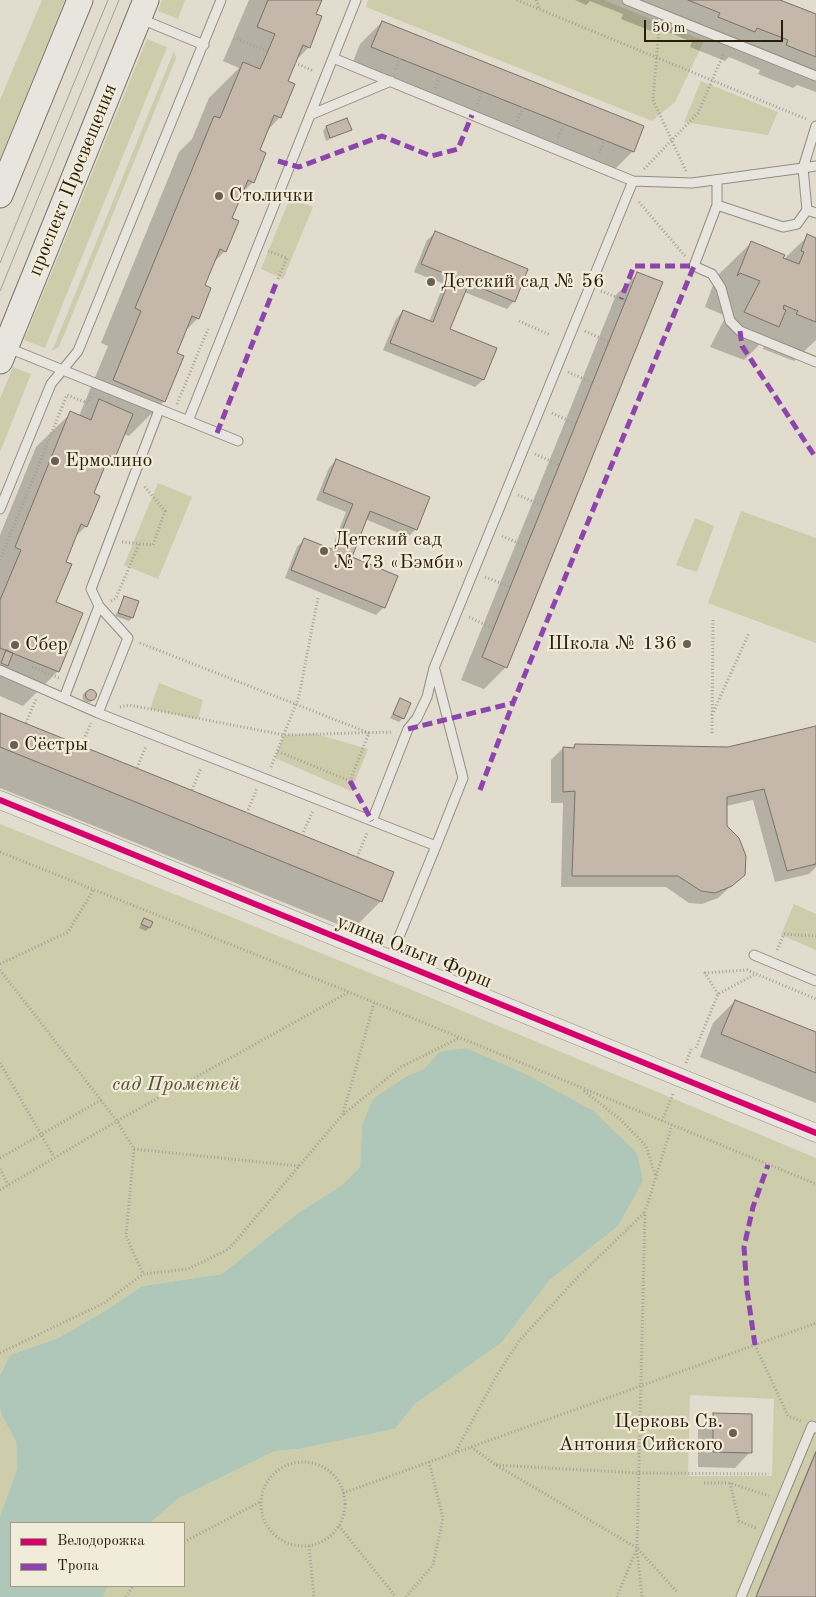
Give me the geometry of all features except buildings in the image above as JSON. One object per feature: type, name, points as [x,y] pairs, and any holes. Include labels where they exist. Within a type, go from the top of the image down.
[{"type":"main road","points":[[0,195],[80,0]]},
{"type":"main road","name":"проспект Просвещения","points":[[3,354],[142,9]]},
{"type":"street","name":"улица Ольги Форш","points":[[0,800],[816,1133]]},
{"type":"lane","points":[[0,509],[50,384],[78,351],[222,0]]},
{"type":"lane","points":[[188,421],[356,0]]},
{"type":"lane","points":[[627,0],[816,76]]},
{"type":"lane","points":[[142,9],[204,45]]},
{"type":"lane","points":[[333,58],[391,81],[631,186],[692,183],[816,166]]},
{"type":"lane","points":[[310,116],[391,81]]},
{"type":"lane","points":[[717,205],[783,226],[797,224],[812,212],[803,168],[816,126]]},
{"type":"lane","points":[[718,180],[717,205],[694,266],[712,274],[722,288],[730,322],[740,331],[816,362]]},
{"type":"lane","points":[[372,821],[408,729],[417,718],[427,697],[434,668],[631,186]]},
{"type":"lane","points":[[3,354],[62,370],[238,441]]},
{"type":"lane","points":[[97,713],[128,638],[99,606],[91,589],[159,410]]},
{"type":"lane","points":[[64,698],[99,606]]},
{"type":"lane","points":[[390,959],[463,778],[434,668]]},
{"type":"lane","points":[[0,670],[97,713],[436,846]]},
{"type":"lane","points":[[754,955],[816,981]]},
{"type":"lane","points":[[742,1597],[781,1500],[814,1427]]},
{"type":"path","points":[[517,0],[807,119]]},
{"type":"path","points":[[536,0],[540,9]]},
{"type":"path","points":[[661,14],[653,100],[692,183]]},
{"type":"path","points":[[238,39],[268,51]]},
{"type":"path","points":[[694,266],[631,186],[672,138],[698,113],[730,41]]},
{"type":"path","points":[[296,63],[326,76]]},
{"type":"path","points":[[258,247],[287,258],[277,281]]},
{"type":"path","points":[[590,286],[626,301]]},
{"type":"path","points":[[519,322],[550,336]]},
{"type":"path","points":[[574,326],[609,342]]},
{"type":"path","points":[[557,366],[592,383]]},
{"type":"path","points":[[0,560],[67,395],[88,403],[96,384]]},
{"type":"path","points":[[540,408],[576,424]]},
{"type":"path","points":[[524,449],[560,465]]},
{"type":"path","points":[[109,542],[153,545],[165,511],[135,474]]},
{"type":"path","points":[[507,490],[543,506]]},
{"type":"path","points":[[490,531],[526,547]]},
{"type":"path","points":[[99,606],[116,598],[139,544]]},
{"type":"path","points":[[474,572],[510,588]]},
{"type":"path","points":[[247,813],[277,752],[296,704],[318,598]]},
{"type":"path","points":[[457,612],[494,628]]},
{"type":"path","points":[[712,732],[713,620]]},
{"type":"path","points":[[712,716],[749,633]]},
{"type":"path","points":[[128,638],[369,733]]},
{"type":"path","points":[[81,746],[97,713],[129,705],[284,736],[382,734],[408,729]]},
{"type":"path","points":[[277,752],[350,781],[369,733]]},
{"type":"path","points":[[137,768],[150,734]]},
{"type":"path","points":[[192,790],[207,756]]},
{"type":"path","points":[[302,835],[318,799]]},
{"type":"path","points":[[357,857],[372,821]]},
{"type":"path","points":[[0,852],[349,992],[816,1184]]},
{"type":"path","points":[[0,964],[68,932],[94,889]]},
{"type":"path","points":[[765,978],[784,934],[816,936]]},
{"type":"path","points":[[0,970],[118,1121],[134,1149],[126,1236],[143,1274]]},
{"type":"path","points":[[718,994],[705,973],[747,970],[816,999]]},
{"type":"path","points":[[696,1048],[718,994],[756,974]]},
{"type":"path","points":[[0,1190],[118,1121],[349,992]]},
{"type":"path","points":[[343,1114],[374,1003]]},
{"type":"path","points":[[0,1353],[104,1303],[143,1274],[188,1269],[230,1249],[343,1114],[401,1067],[460,1038]]},
{"type":"path","points":[[0,1063],[54,1158]]},
{"type":"path","points":[[580,1087],[620,1119],[646,1146],[656,1178]]},
{"type":"path","points":[[0,1158],[101,1100]]},
{"type":"path","points":[[642,1597],[637,1548],[639,1387],[645,1212],[672,1125]]},
{"type":"path","points":[[134,1149],[300,1166]]},
{"type":"path","points":[[0,1169],[8,1185]]},
{"type":"path","points":[[456,1452],[497,1375],[519,1341],[576,1279],[645,1212]]},
{"type":"path","points":[[343,1493],[816,1323]]},
{"type":"path","points":[[755,1345],[788,1416],[814,1427]]},
{"type":"path","points":[[470,1447],[496,1465],[637,1548],[678,1593]]},
{"type":"path","points":[[310,1462],[331,1472],[343,1493],[344,1510],[339,1526],[327,1539],[309,1546],[285,1543],[266,1526],[260,1502],[267,1479],[286,1464],[310,1462]]},
{"type":"path","points":[[406,1597],[433,1565],[443,1518],[429,1462]]},
{"type":"path","points":[[496,1465],[638,1473],[769,1474]]},
{"type":"path","points":[[704,1483],[730,1483],[781,1500]]},
{"type":"path","points":[[730,1483],[739,1521],[768,1533]]},
{"type":"path","points":[[185,1541],[260,1502]]},
{"type":"path","points":[[339,1526],[396,1597]]},
{"type":"path","points":[[309,1546],[314,1597]]},
{"type":"path","points":[[617,1597],[637,1548]]},
{"type":"green space","points":[[42,0],[65,0],[0,159],[0,100]]},
{"type":"green space","points":[[162,0],[185,0],[178,19],[158,11]]},
{"type":"green space","points":[[368,0],[604,0],[704,41],[675,102],[652,121],[366,7]]},
{"type":"green space","points":[[147,39],[167,47],[45,348],[24,340]]},
{"type":"green space","points":[[174,51],[176,58],[59,347],[52,351]]},
{"type":"green space","points":[[701,81],[778,112],[768,135],[684,122]]},
{"type":"green space","points":[[290,198],[313,207],[283,279],[261,269]]},
{"type":"green space","points":[[13,367],[31,374],[0,452],[0,399]]},
{"type":"green space","points":[[158,483],[192,497],[158,579],[124,565]]},
{"type":"green space","points":[[741,511],[816,538],[816,643],[708,603]]},
{"type":"green space","points":[[695,518],[714,526],[697,572],[676,565]]},
{"type":"green space","points":[[159,683],[203,700],[198,719],[150,709]]},
{"type":"green space","points":[[316,734],[368,749],[351,791],[275,758],[284,735]]},
{"type":"green space","name":"сад Прометей","points":[[0,824],[400,985],[816,1158],[816,1597],[103,1597],[108,1587],[185,1587],[185,1522],[151,1522],[179,1498],[275,1451],[299,1449],[395,1429],[415,1404],[501,1343],[550,1280],[617,1227],[439,1052],[424,1069],[405,1077],[362,1125],[360,1167],[342,1185],[298,1213],[222,1274],[142,1286],[105,1311],[58,1338],[10,1355],[0,1375]],"holes":[[[690,1395],[774,1399],[772,1476],[688,1476]]]},
{"type":"green space","points":[[794,904],[816,914],[816,950],[781,935]]},
{"type":"green space","points":[[0,1408],[2,1416],[16,1441],[17,1469],[0,1517]]},
{"type":"shaded area","points":[[466,1048],[525,1074],[592,1110],[637,1153],[643,1181],[617,1227],[550,1280],[501,1343],[415,1404],[395,1429],[299,1449],[275,1451],[179,1498],[151,1522],[10,1522],[10,1587],[108,1587],[103,1597],[0,1597],[0,1517],[17,1469],[16,1441],[2,1416],[0,1408],[0,1375],[10,1355],[58,1338],[105,1311],[142,1286],[222,1274],[298,1213],[342,1185],[360,1167],[362,1125],[373,1099],[405,1077],[424,1069],[439,1052]]},
{"type":"tram line","points":[[0,263],[108,0]]},
{"type":"tram line","points":[[0,291],[119,0]]},
{"type":"marked path","points":[[278,161],[299,167],[382,136],[431,156],[458,149],[472,115]]},
{"type":"marked path","points":[[480,790],[513,703],[694,266],[634,266],[621,299]]},
{"type":"marked path","points":[[217,433],[277,281]]},
{"type":"marked path","points":[[740,331],[742,346],[816,458]]},
{"type":"marked path","points":[[408,729],[513,703]]},
{"type":"marked path","points":[[350,781],[372,821]]},
{"type":"marked path","points":[[755,1345],[747,1290],[744,1247],[753,1207],[768,1165]]},
{"type":"cycle path","points":[[0,800],[816,1133]]},
{"type":"place","name":"Столички","points":[[219,196]]},
{"type":"place","name":"Детский сад № 56","points":[[431,282]]},
{"type":"place","name":"Ермолино","points":[[55,461]]},
{"type":"place","name":"Детский сад № 73 «Бэмби»","points":[[324,551]]},
{"type":"place","name":"Школа № 136","points":[[687,644]]},
{"type":"place","name":"Сбер","points":[[15,645]]},
{"type":"place","name":"Сёстры","points":[[14,745]]},
{"type":"place","name":"Церковь Св. Антония Сийского","points":[[733,1433]]}]
